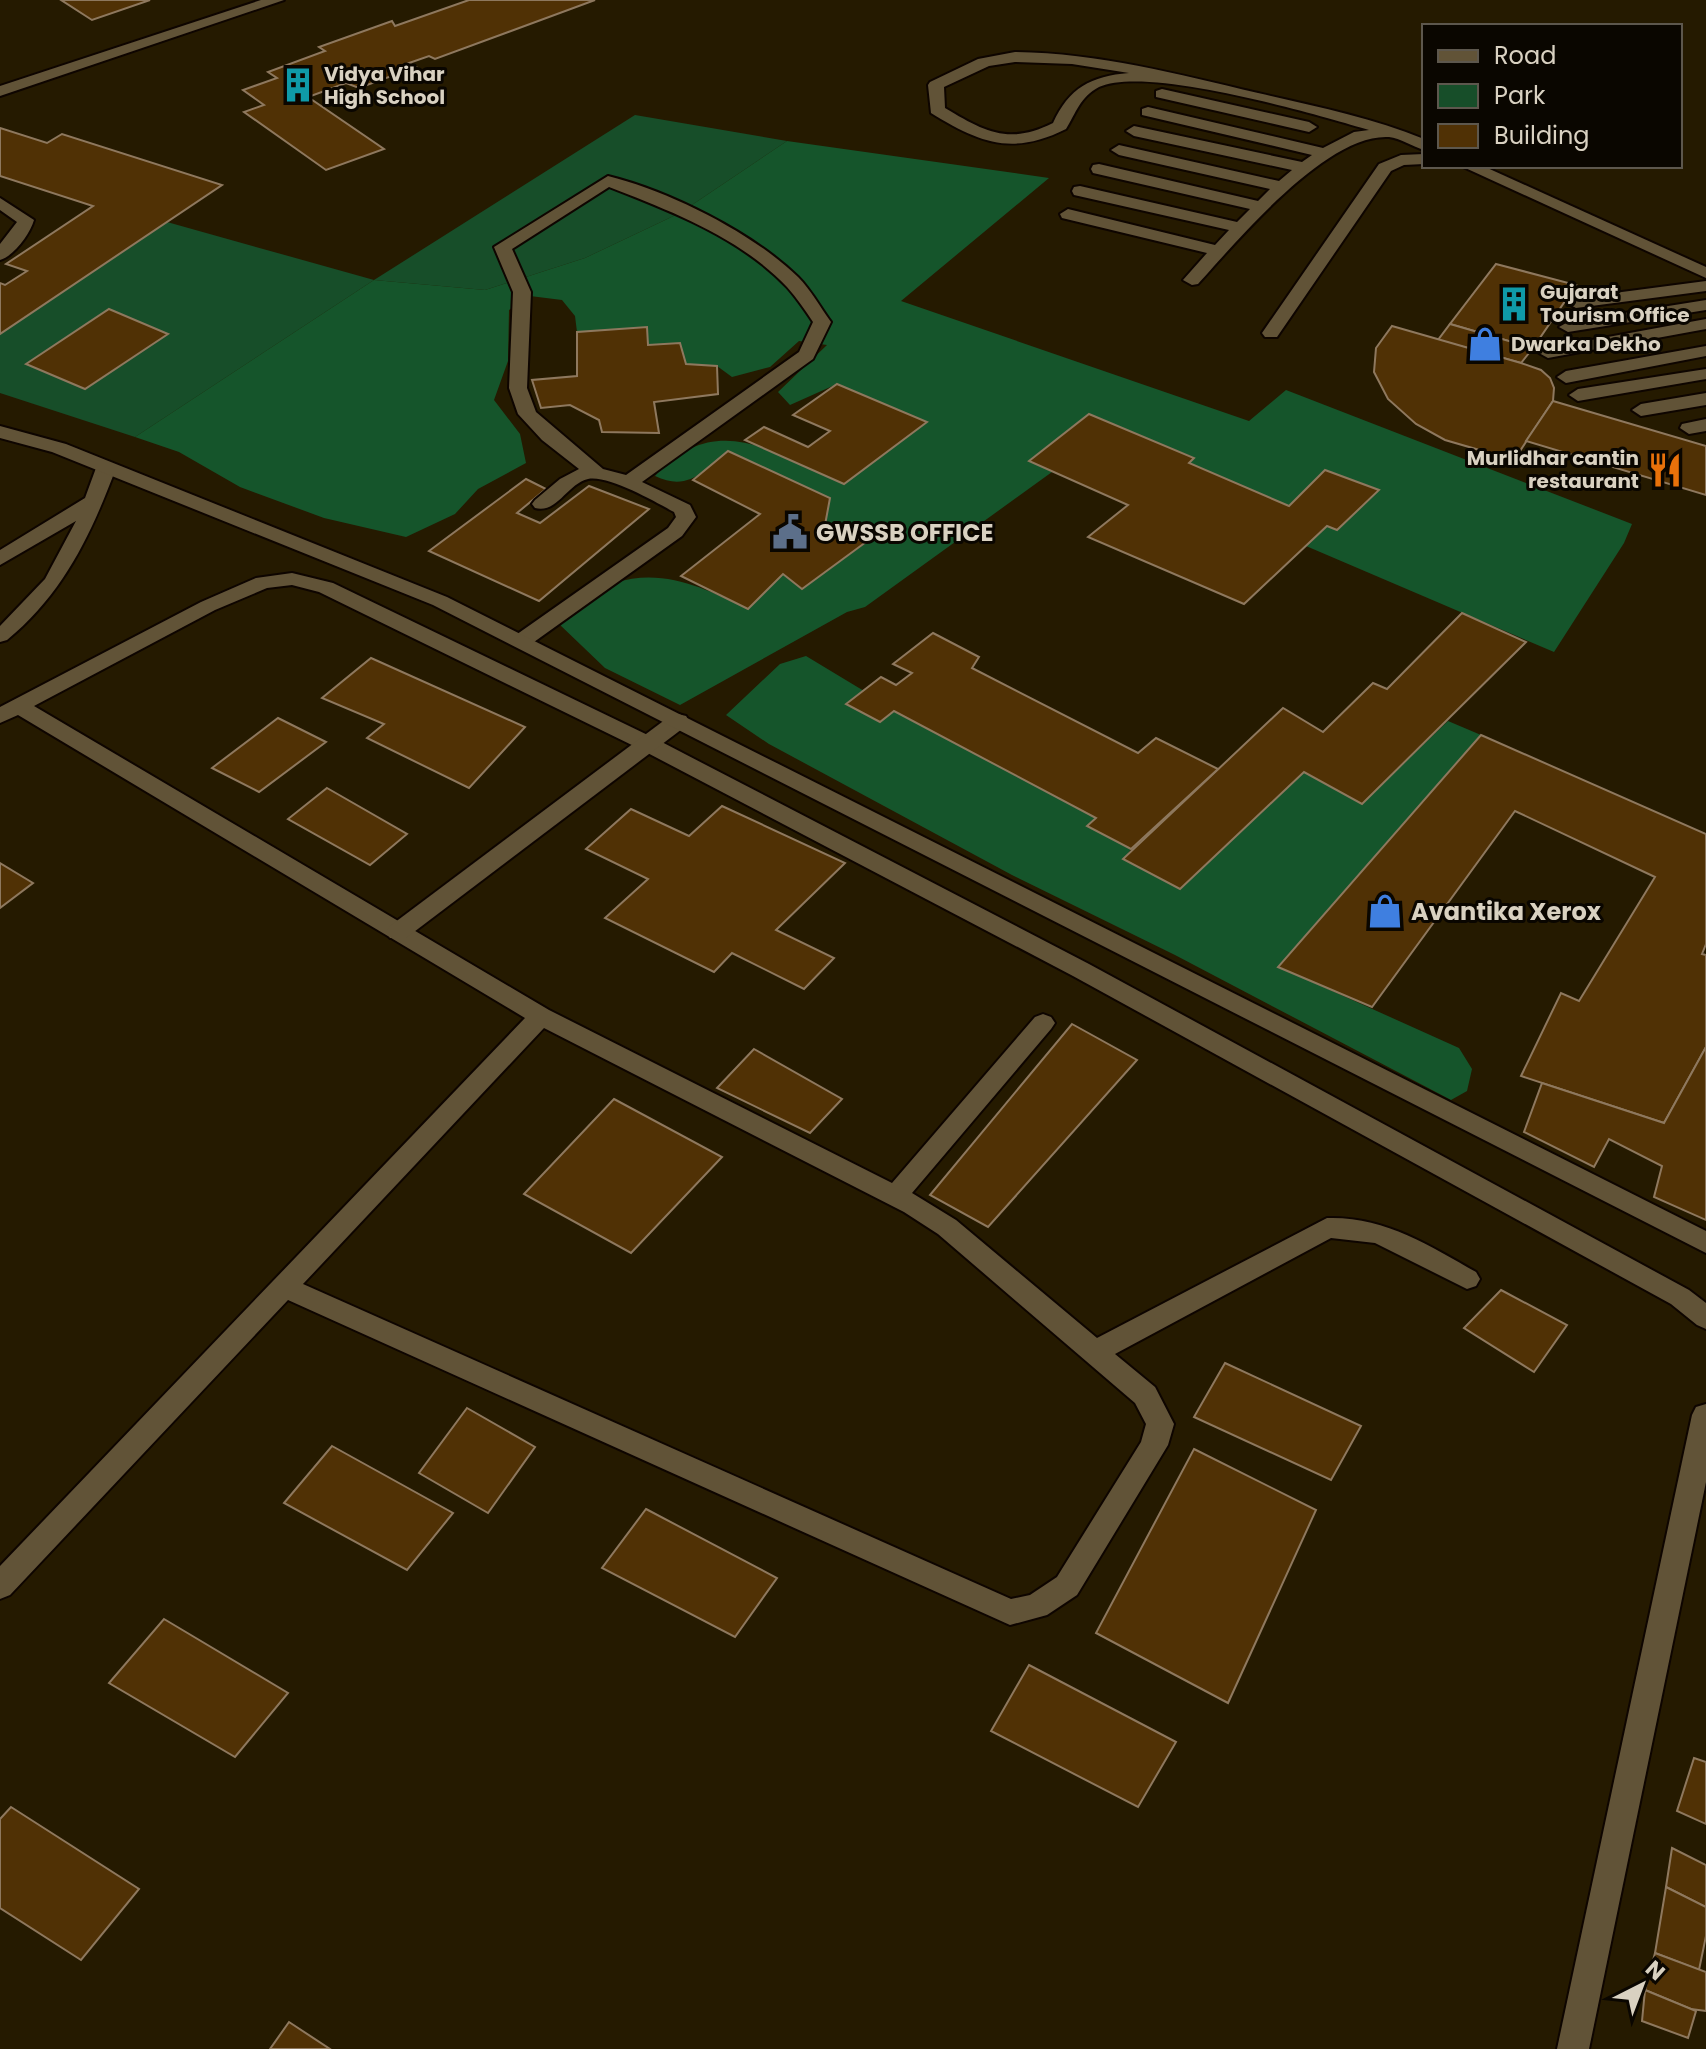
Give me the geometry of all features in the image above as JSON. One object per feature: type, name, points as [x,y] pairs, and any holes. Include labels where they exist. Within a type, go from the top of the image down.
[{"type":"street","points":[[0,91],[276,0]]},
{"type":"street","points":[[1187,82],[1128,78],[1100,81],[1080,89],[1066,105],[1060,126],[1038,139],[1014,141],[973,132],[937,110],[936,85],[966,67],[1011,57],[1062,58],[1187,82],[1374,125],[1419,143]]},
{"type":"street","points":[[1162,94],[1351,136],[1375,132],[1419,143]]},
{"type":"street","points":[[1148,112],[1324,153]]},
{"type":"street","points":[[1134,131],[1305,168]]},
{"type":"street","points":[[1192,280],[1283,187],[1324,153],[1351,136]]},
{"type":"street","points":[[1119,150],[1283,187]]},
{"type":"street","points":[[1271,333],[1385,168],[1401,160],[1422,159]]},
{"type":"street","points":[[1470,168],[1706,273]]},
{"type":"street","points":[[1099,169],[1263,207]]},
{"type":"street","points":[[520,642],[675,532],[686,517],[683,509],[595,472],[549,436],[527,414],[518,388],[522,292],[503,247],[608,181],[685,210],[733,239],[789,279],[822,322],[807,355],[626,484]]},
{"type":"street","points":[[1080,191],[1242,228]]},
{"type":"street","points":[[0,203],[26,220],[23,229],[0,255]]},
{"type":"street","points":[[1068,214],[1219,251]]},
{"type":"street","points":[[1576,303],[1706,286]]},
{"type":"street","points":[[1568,327],[1706,305]]},
{"type":"street","points":[[1548,353],[1706,324]]},
{"type":"street","points":[[1566,377],[1706,351]]},
{"type":"street","points":[[1578,395],[1706,374]]},
{"type":"street","points":[[1641,410],[1706,399]]},
{"type":"street","points":[[0,432],[59,448],[440,601],[1706,1243]]},
{"type":"street","points":[[0,636],[18,623],[68,561],[106,468]]},
{"type":"street","points":[[542,504],[582,474],[595,472]]},
{"type":"street","points":[[0,559],[94,501]]},
{"type":"street","points":[[9,711],[208,606],[263,582],[292,579],[326,587],[648,744],[1081,970],[1680,1297],[1706,1318]]},
{"type":"street","points":[[9,711],[541,1016],[895,1196],[947,1227],[1145,1395],[1160,1424],[1154,1445],[1067,1586],[1037,1606],[1010,1612],[284,1287]]},
{"type":"street","points":[[398,932],[678,721]]},
{"type":"street","points":[[0,1586],[541,1016]]},
{"type":"street","points":[[895,1196],[1043,1023]]},
{"type":"street","points":[[1095,1352],[1327,1228],[1349,1225],[1381,1233],[1467,1279]]},
{"type":"street","points":[[1573,2049],[1706,1415]]},
{"type":"green space","points":[[635,115],[787,141],[680,213],[585,258],[485,290],[374,280]]},
{"type":"green space","points":[[787,141],[1049,178],[901,301],[1249,421],[1286,390],[1632,524],[1624,543],[1554,652],[1306,546],[1327,526],[1378,489],[1325,470],[1289,506],[1189,463],[1193,457],[1089,414],[1030,461],[1052,472],[865,607],[847,612],[680,705],[605,668],[558,623],[600,591],[633,579],[684,582],[748,609],[783,574],[802,589],[866,543],[825,525],[829,498],[729,451],[695,477],[677,482],[655,476],[678,456],[701,444],[724,441],[771,450],[844,484],[926,423],[837,384],[790,405],[778,392],[827,345],[799,341],[770,367],[732,377],[717,366],[686,364],[680,343],[648,345],[647,327],[577,332],[575,316],[562,300],[530,296],[509,310],[508,361],[494,400],[520,434],[526,463],[478,489],[455,514],[406,537],[324,518],[240,487],[179,452],[135,437],[374,280],[485,290],[585,258],[680,213]]},
{"type":"green space","points":[[167,222],[374,280],[135,437],[0,393],[0,334]]},
{"type":"green space","points":[[806,656],[864,691],[847,704],[880,722],[894,711],[1096,818],[1088,826],[1131,849],[1124,859],[1180,889],[1304,772],[1362,803],[1448,721],[1481,735],[1279,967],[1459,1048],[1472,1069],[1467,1091],[1451,1100],[1175,955],[1012,875],[769,744],[726,715],[780,664]]},
{"type":"building","points":[[61,0],[150,0],[92,20]]},
{"type":"building","name":"Vidya Vihar High School","points":[[469,0],[595,0],[435,59],[429,56],[409,63],[416,67],[359,88],[346,83],[308,97],[384,149],[326,170],[244,112],[264,105],[243,90],[277,78],[268,72],[325,51],[319,47],[392,21],[395,26]]},
{"type":"building","points":[[0,128],[47,143],[62,134],[222,185],[0,334],[0,283],[5,285],[27,271],[6,264],[93,206],[0,176]]},
{"type":"building","name":"Gujarat Tourism Office","points":[[1496,264],[1576,285],[1533,348],[1450,324]]},
{"type":"building","points":[[109,309],[168,334],[85,389],[26,364]]},
{"type":"building","name":"Dwarka Dekho","points":[[1450,324],[1533,348],[1521,363],[1438,340]]},
{"type":"building","points":[[1392,326],[1521,363],[1541,370],[1550,378],[1554,388],[1553,401],[1514,460],[1445,440],[1416,424],[1388,399],[1374,372],[1376,348]]},
{"type":"building","points":[[647,327],[648,345],[680,343],[686,364],[717,366],[718,394],[654,402],[659,433],[602,432],[599,420],[570,405],[541,408],[532,380],[577,376],[577,332]]},
{"type":"building","name":"GWSSB OFFICE","points":[[837,384],[927,422],[844,484],[745,440],[764,427],[808,447],[830,431],[793,415]]},
{"type":"building","name":"Murlidhar cantin restaurant","points":[[1553,401],[1706,446],[1706,495],[1526,441]]},
{"type":"building","points":[[1089,414],[1194,458],[1189,463],[1289,506],[1325,470],[1379,490],[1337,530],[1327,526],[1244,604],[1088,537],[1128,505],[1029,461]]},
{"type":"building","name":"GWSSB OFFICE","points":[[728,451],[830,498],[825,525],[866,542],[802,589],[783,574],[748,609],[681,576],[760,514],[693,480]]},
{"type":"building","points":[[526,479],[546,489],[517,513],[540,523],[589,486],[649,509],[539,601],[429,551]]},
{"type":"building","points":[[1462,613],[1526,642],[1362,804],[1304,772],[1180,889],[1123,859],[1283,708],[1323,732],[1373,683],[1387,689]]},
{"type":"building","points":[[933,633],[979,657],[972,668],[1138,753],[1156,738],[1218,769],[1131,849],[1087,826],[1096,818],[894,711],[880,722],[846,704],[881,677],[896,685],[912,673],[893,664]]},
{"type":"building","points":[[371,658],[525,727],[469,788],[367,738],[384,724],[322,698]]},
{"type":"building","points":[[278,718],[326,742],[259,792],[212,768]]},
{"type":"building","name":"Avantika Xerox","points":[[1481,735],[1706,834],[1706,944],[1702,954],[1706,955],[1706,1047],[1664,1123],[1521,1076],[1561,993],[1579,1001],[1655,877],[1515,811],[1372,1007],[1278,967]]},
{"type":"building","points":[[327,788],[407,834],[370,865],[288,819]]},
{"type":"building","points":[[722,806],[845,863],[776,930],[834,958],[804,989],[732,953],[714,972],[605,918],[648,879],[586,849],[631,809],[689,836]]},
{"type":"building","points":[[0,863],[33,883],[0,908]]},
{"type":"building","points":[[1072,1024],[1137,1060],[988,1227],[930,1195]]},
{"type":"building","points":[[1706,1047],[1706,1220],[1654,1197],[1662,1166],[1609,1139],[1594,1167],[1524,1132],[1542,1083],[1664,1123]]},
{"type":"building","points":[[754,1049],[842,1099],[810,1133],[717,1088]]},
{"type":"building","points":[[614,1099],[722,1157],[631,1253],[524,1194]]},
{"type":"building","points":[[1501,1290],[1567,1325],[1534,1372],[1464,1328]]},
{"type":"building","points":[[1225,1363],[1361,1426],[1331,1480],[1194,1417]]},
{"type":"building","points":[[467,1408],[535,1447],[488,1513],[419,1473]]},
{"type":"building","points":[[332,1446],[453,1513],[407,1570],[284,1503]]},
{"type":"building","points":[[1194,1449],[1316,1510],[1228,1703],[1096,1633]]},
{"type":"building","points":[[646,1509],[777,1578],[735,1637],[602,1568]]},
{"type":"building","points":[[164,1619],[288,1693],[235,1757],[109,1683]]},
{"type":"building","points":[[1029,1665],[1176,1742],[1138,1807],[991,1731]]},
{"type":"building","points":[[1694,1758],[1706,1762],[1706,1824],[1677,1811]]},
{"type":"building","points":[[11,1807],[139,1889],[81,1960],[0,1908],[0,1819]]},
{"type":"building","points":[[1672,1848],[1706,1865],[1706,1907],[1666,1887]]},
{"type":"building","points":[[1666,1887],[1706,1907],[1706,1936],[1699,1970],[1655,1953]]},
{"type":"building","points":[[1655,1953],[1706,1972],[1706,2011],[1691,2009],[1645,1990]]},
{"type":"building","points":[[1645,1990],[1696,2011],[1688,2038],[1642,2021]]},
{"type":"building","points":[[289,2022],[330,2049],[270,2049]]},
{"type":"place","name":"Vidya Vihar High School","points":[[298,85]]},
{"type":"place","name":"Gujarat Tourism Office","points":[[1514,304]]},
{"type":"place","name":"Dwarka Dekho","points":[[1485,344]]},
{"type":"place","name":"Murlidhar cantin restaurant","points":[[1665,470]]},
{"type":"place","name":"GWSSB OFFICE","points":[[790,532]]},
{"type":"place","name":"Avantika Xerox","points":[[1385,911]]}]
